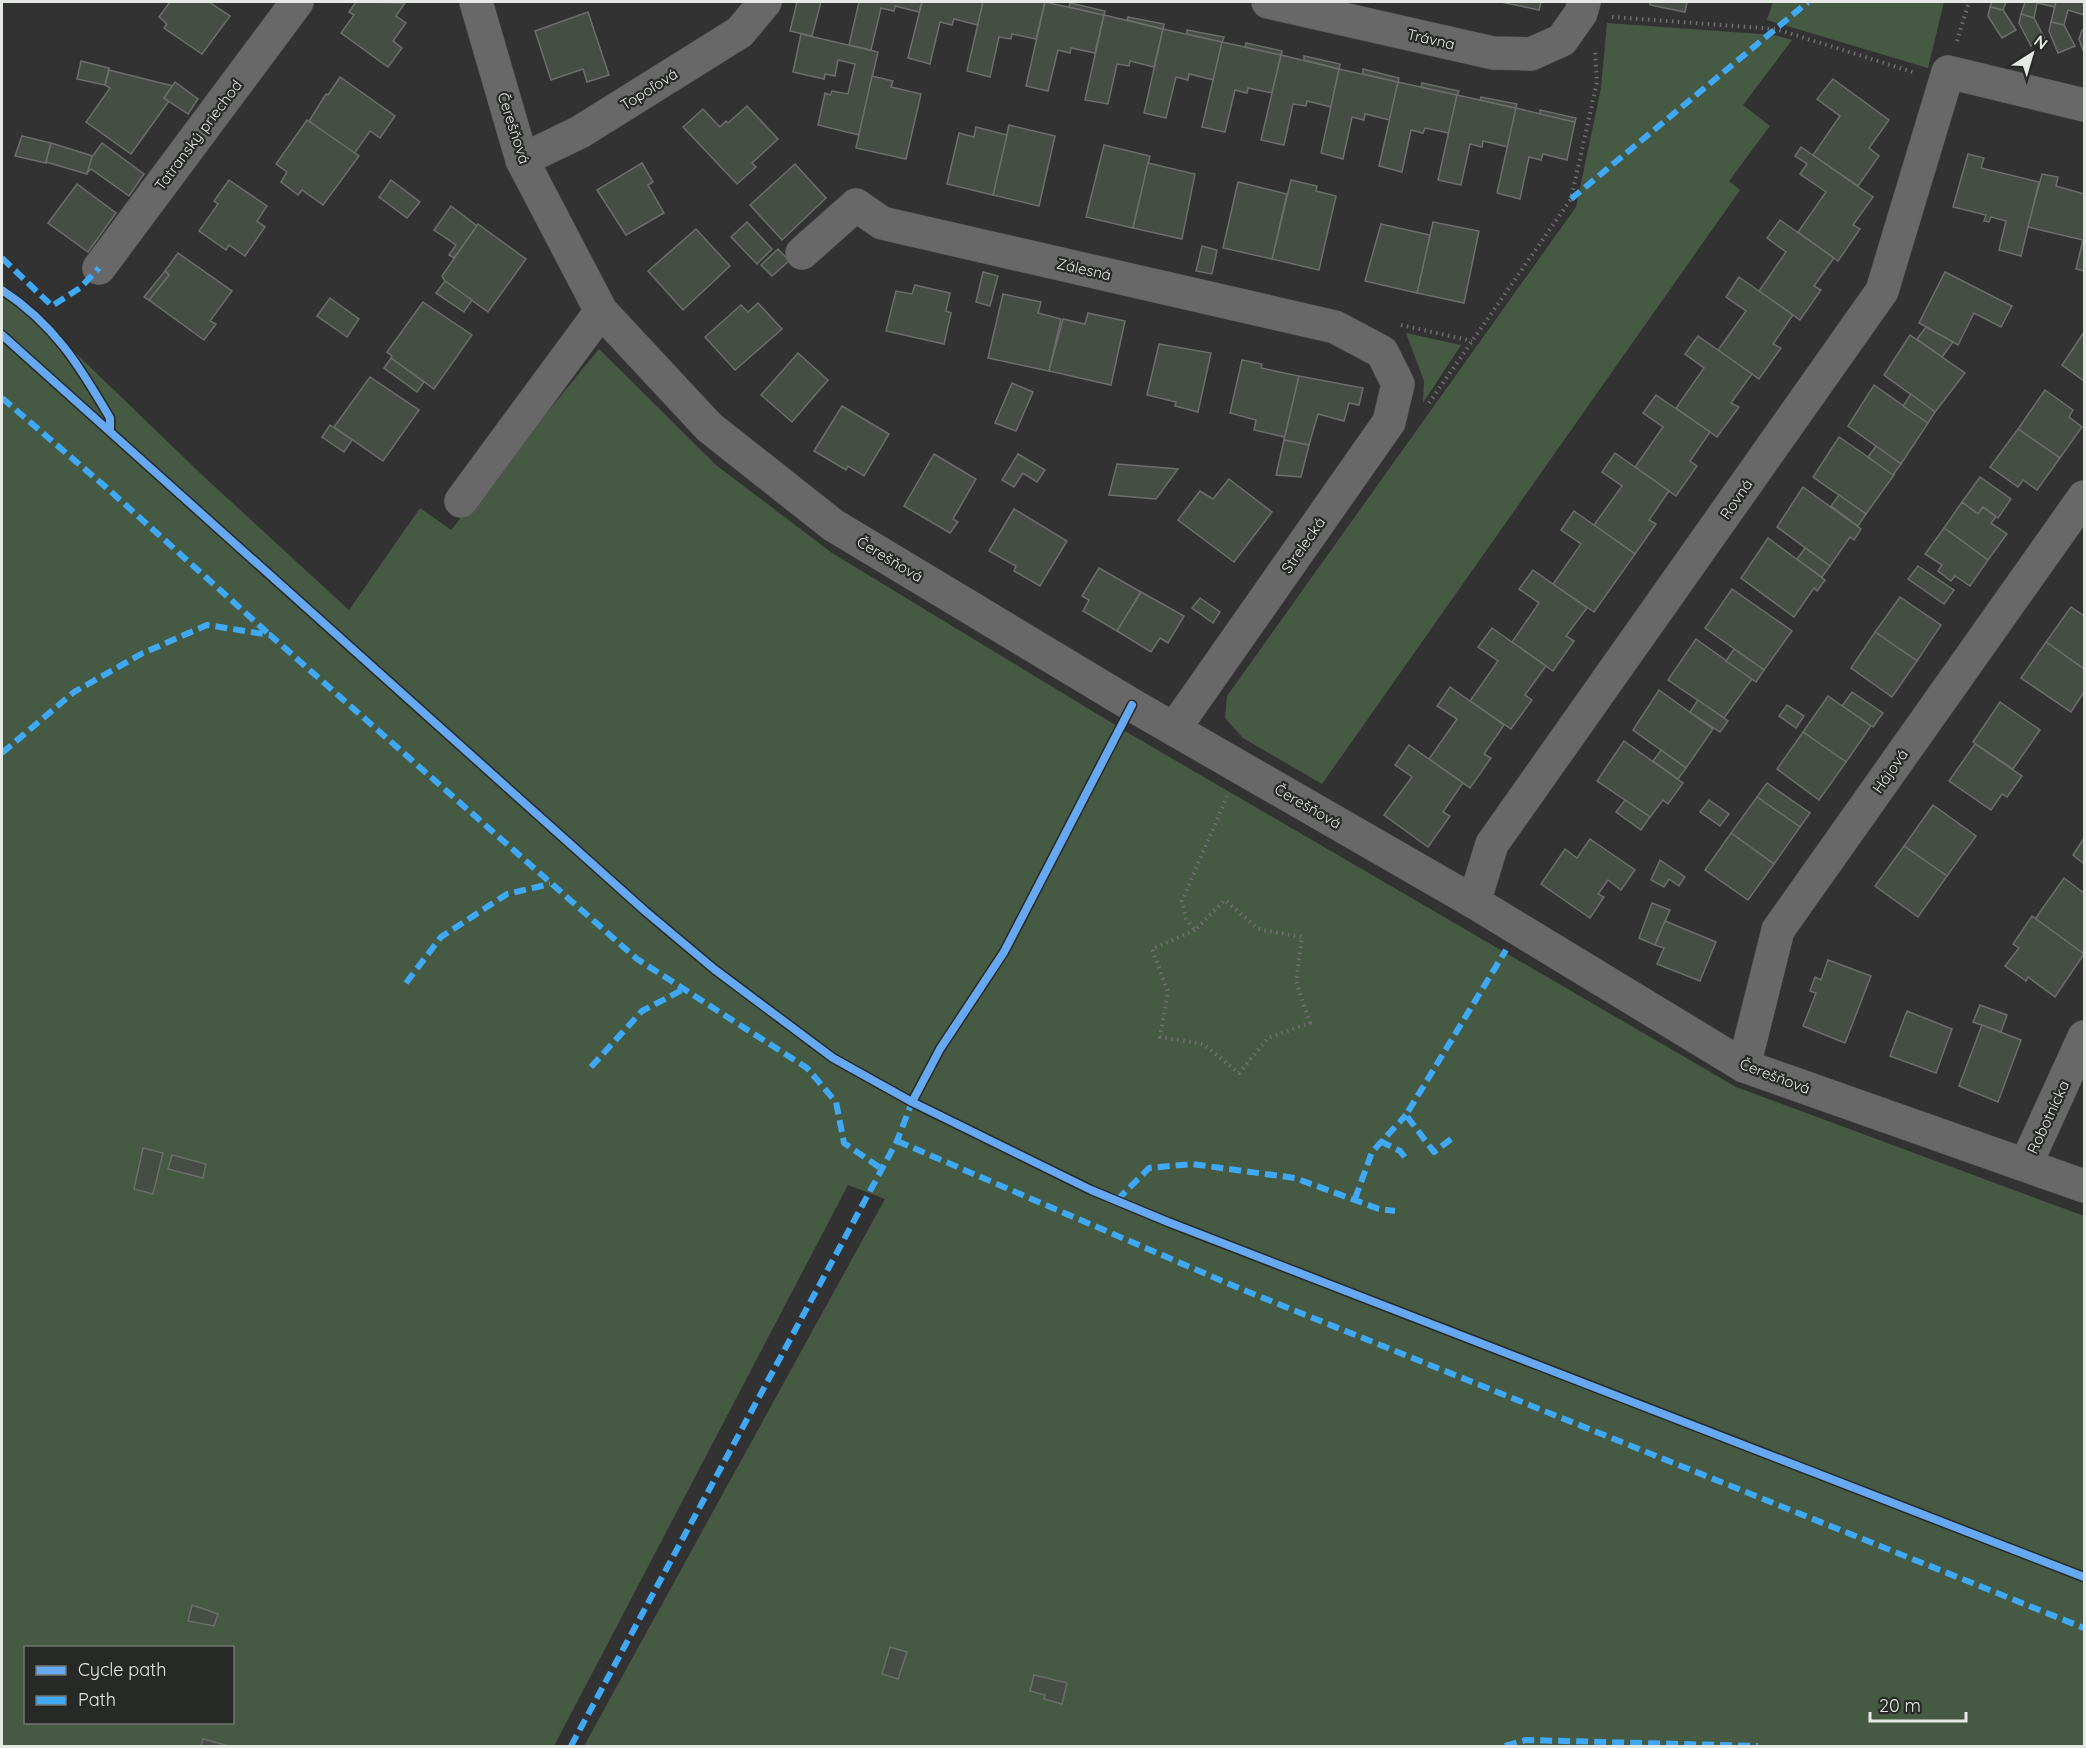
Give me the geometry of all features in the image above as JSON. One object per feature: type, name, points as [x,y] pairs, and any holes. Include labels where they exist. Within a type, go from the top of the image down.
[{"type":"street","name":"Tatranský priechod","points":[[99,268],[297,2]]},
{"type":"street","name":"Čerešňová","points":[[476,2],[522,160],[601,311],[709,428],[833,525],[1174,729],[1474,902],[1744,1066],[2085,1186]]},
{"type":"street","name":"Topoľová","points":[[522,160],[580,132],[740,33],[765,2]]},
{"type":"street","name":"Trávna","points":[[1268,2],[1493,53],[1531,54],[1562,40],[1589,10]]},
{"type":"street","points":[[1948,72],[2085,105]]},
{"type":"street","name":"Rovná","points":[[1474,902],[1492,844],[1882,291],[1948,72]]},
{"type":"street","name":"Zálesná","points":[[802,253],[856,205],[882,223],[1389,338]]},
{"type":"street","points":[[461,501],[601,311]]},
{"type":"street","name":"Strelecká","points":[[1174,729],[1389,422],[1398,384],[1389,338]]},
{"type":"street","name":"Hájová","points":[[1744,1066],[1778,930],[2085,497]]},
{"type":"street","name":"Robotnícka","points":[[2026,1164],[2085,1037]]},
{"type":"path","points":[[1589,10],[1776,29],[1922,74],[1948,72],[1969,2]]},
{"type":"path","points":[[1424,409],[1571,198],[1597,82],[1595,48]]},
{"type":"path","points":[[1389,338],[1472,341]]},
{"type":"path","points":[[1195,930],[1186,918],[1182,901],[1230,787]]},
{"type":"path","points":[[1225,900],[1258,928],[1302,937],[1296,982],[1310,1023],[1268,1038],[1239,1074],[1203,1044],[1160,1037],[1168,992],[1152,949],[1195,930],[1225,900]]},
{"type":"green space","points":[[1773,2],[1944,2],[1928,68],[1767,20]]},
{"type":"green space","points":[[1607,23],[1774,35],[1792,40],[1743,105],[1770,126],[1729,181],[1740,190],[1322,784],[1243,738],[1225,718],[1227,696],[1576,207],[1601,88]]},
{"type":"green space","points":[[2,282],[201,474],[349,610],[420,508],[451,530],[599,349],[716,465],[832,553],[1130,734],[1736,1087],[2084,1216],[2084,1746],[584,1746],[885,1199],[848,1185],[554,1746],[2,1746]]},
{"type":"green space","points":[[1406,333],[1461,345],[1423,403],[1424,381]]},
{"type":"building","points":[[170,2],[209,2],[230,16],[202,54],[164,28],[167,24],[159,17]]},
{"type":"building","points":[[356,2],[405,3],[396,16],[406,23],[393,41],[402,48],[388,67],[341,33],[354,15],[349,12]]},
{"type":"building","points":[[797,2],[821,2],[812,36],[790,31]]},
{"type":"building","points":[[859,2],[922,2],[919,12],[895,6],[894,11],[881,8],[871,50],[849,45]]},
{"type":"building","points":[[922,2],[983,2],[978,25],[954,19],[952,25],[940,22],[930,64],[908,58]]},
{"type":"building","points":[[983,2],[1045,2],[1036,39],[1012,34],[1011,39],[999,37],[990,77],[967,71]]},
{"type":"building","points":[[1045,2],[1104,15],[1095,53],[1071,48],[1070,53],[1058,50],[1048,91],[1026,86]]},
{"type":"building","points":[[1501,2],[1541,2],[1539,10]]},
{"type":"building","points":[[1650,2],[1687,2],[1685,12],[1650,5]]},
{"type":"building","points":[[1992,2],[2006,2],[2003,10],[1990,7]]},
{"type":"building","points":[[2025,2],[2056,2],[2055,7],[2037,3],[2034,18],[2021,14]]},
{"type":"building","points":[[2056,2],[2084,2],[2084,15],[2068,10],[2064,25],[2051,22]]},
{"type":"building","points":[[1070,3],[1105,11],[1104,15],[1069,7]]},
{"type":"building","points":[[1990,7],[2003,10],[2016,30],[2002,38],[1988,16]]},
{"type":"building","points":[[588,12],[609,75],[587,82],[583,69],[551,80],[535,31]]},
{"type":"building","points":[[2021,14],[2034,18],[2045,39],[2031,46],[2019,23]]},
{"type":"building","points":[[1104,15],[1163,29],[1154,67],[1130,61],[1129,66],[1117,64],[1108,104],[1085,100]]},
{"type":"building","points":[[1128,17],[1164,24],[1163,29],[1127,20]]},
{"type":"building","points":[[2051,22],[2064,25],[2075,46],[2058,53],[2049,31]]},
{"type":"building","points":[[1163,29],[1222,42],[1214,80],[1189,74],[1188,80],[1176,77],[1166,118],[1144,113]]},
{"type":"building","points":[[1187,30],[1224,37],[1222,42],[1187,34]]},
{"type":"building","points":[[2084,30],[2084,53],[2079,39]]},
{"type":"building","points":[[801,34],[878,52],[859,135],[818,125],[825,93],[830,95],[832,91],[848,94],[855,64],[838,60],[835,76],[825,74],[824,79],[793,72]]},
{"type":"building","points":[[1222,42],[1281,55],[1272,93],[1248,88],[1247,93],[1235,90],[1225,132],[1202,127]]},
{"type":"building","points":[[1246,43],[1282,51],[1281,55],[1245,47]]},
{"type":"building","points":[[1281,55],[1339,69],[1331,107],[1307,101],[1306,106],[1293,104],[1284,145],[1261,140]]},
{"type":"building","points":[[1304,56],[1340,64],[1339,69],[1304,60]]},
{"type":"building","points":[[81,61],[109,68],[105,85],[77,79]]},
{"type":"building","points":[[1339,69],[1398,82],[1390,120],[1365,114],[1364,120],[1352,117],[1343,159],[1321,153]]},
{"type":"building","points":[[1363,69],[1399,78],[1398,82],[1363,74]]},
{"type":"building","points":[[109,70],[173,86],[164,98],[169,101],[131,154],[86,122],[110,88],[105,85]]},
{"type":"building","points":[[872,76],[893,81],[891,87],[921,94],[906,159],[856,148]]},
{"type":"building","points":[[340,77],[395,116],[380,138],[370,131],[354,154],[309,121]]},
{"type":"building","points":[[1833,79],[1889,120],[1869,148],[1879,156],[1858,186],[1813,155],[1840,116],[1817,99]]},
{"type":"building","points":[[175,82],[198,99],[188,114],[164,98]]},
{"type":"building","points":[[1398,82],[1457,95],[1449,133],[1425,128],[1423,133],[1411,130],[1402,172],[1379,166]]},
{"type":"building","points":[[1422,83],[1459,91],[1457,95],[1421,87]]},
{"type":"building","points":[[1457,95],[1516,108],[1508,147],[1483,141],[1482,147],[1470,144],[1461,185],[1438,180]]},
{"type":"building","points":[[1481,97],[1517,104],[1516,108],[1480,100]]},
{"type":"building","points":[[747,106],[778,139],[752,163],[756,167],[737,184],[683,127],[703,109],[720,127]]},
{"type":"building","points":[[1516,108],[1575,122],[1567,160],[1543,154],[1541,160],[1529,157],[1520,199],[1497,193]]},
{"type":"building","points":[[1540,110],[1576,118],[1575,122],[1540,114]]},
{"type":"building","points":[[307,120],[359,156],[323,205],[302,190],[298,195],[281,182],[287,172],[276,164]]},
{"type":"building","points":[[1009,125],[1055,136],[1039,206],[993,195]]},
{"type":"building","points":[[976,127],[1007,135],[993,195],[947,184],[959,133],[974,137]]},
{"type":"building","points":[[22,136],[51,143],[46,163],[15,156]]},
{"type":"building","points":[[51,143],[93,156],[87,174],[46,162]]},
{"type":"building","points":[[102,143],[144,174],[129,196],[91,169],[87,173],[92,157]]},
{"type":"building","points":[[1104,145],[1150,156],[1133,228],[1086,217]]},
{"type":"building","points":[[1801,147],[1873,197],[1853,225],[1860,229],[1838,261],[1798,232],[1826,192],[1800,174],[1807,164],[1795,156]]},
{"type":"building","points":[[1968,154],[1984,158],[1981,168],[2039,182],[2021,256],[1999,250],[2006,221],[1991,217],[1989,222],[1984,221],[1986,215],[1953,207]]},
{"type":"building","points":[[642,163],[653,182],[648,185],[664,213],[626,235],[597,190]]},
{"type":"building","points":[[1148,163],[1195,174],[1182,239],[1133,228]]},
{"type":"building","points":[[795,164],[826,198],[782,240],[750,205]]},
{"type":"building","points":[[2042,174],[2058,177],[2056,186],[2084,194],[2084,271],[2076,269],[2083,240],[2028,227]]},
{"type":"building","points":[[229,180],[267,206],[257,221],[265,227],[245,256],[229,245],[226,250],[199,231],[218,204],[214,201]]},
{"type":"building","points":[[391,180],[420,202],[407,218],[379,197]]},
{"type":"building","points":[[1291,180],[1317,186],[1316,191],[1336,196],[1319,270],[1272,259]]},
{"type":"building","points":[[1238,182],[1287,194],[1272,259],[1223,248]]},
{"type":"building","points":[[77,184],[116,213],[88,252],[48,223]]},
{"type":"building","points":[[451,206],[477,226],[454,258],[449,255],[456,245],[434,230]]},
{"type":"building","points":[[1780,220],[1834,258],[1814,286],[1821,290],[1800,320],[1759,291],[1786,252],[1767,238]]},
{"type":"building","points":[[747,222],[772,249],[757,264],[731,237]]},
{"type":"building","points":[[1433,222],[1479,231],[1464,303],[1417,293]]},
{"type":"building","points":[[478,224],[526,259],[488,312],[445,281],[442,276]]},
{"type":"building","points":[[1381,224],[1430,235],[1417,293],[1365,281]]},
{"type":"building","points":[[696,229],[730,266],[683,310],[648,271]]},
{"type":"building","points":[[1202,246],[1217,250],[1212,274],[1196,271]]},
{"type":"building","points":[[778,249],[789,261],[772,276],[761,265]]},
{"type":"building","points":[[178,253],[232,291],[210,321],[216,324],[204,340],[149,300],[169,275],[165,271]]},
{"type":"building","points":[[165,271],[169,275],[149,300],[144,297]]},
{"type":"building","points":[[983,272],[998,276],[990,306],[976,302]]},
{"type":"building","points":[[1945,272],[2012,306],[2001,327],[1974,313],[1958,345],[1919,323]]},
{"type":"building","points":[[1739,277],[1793,315],[1773,344],[1781,348],[1759,379],[1718,350],[1746,311],[1726,297]]},
{"type":"building","points":[[445,281],[472,300],[464,312],[436,293]]},
{"type":"building","points":[[915,285],[950,293],[946,311],[951,313],[944,344],[886,331],[896,291],[912,294]]},
{"type":"building","points":[[1003,294],[1041,302],[1038,313],[1061,319],[1049,371],[988,358]]},
{"type":"building","points":[[330,298],[359,319],[347,337],[317,316]]},
{"type":"building","points":[[423,302],[472,335],[434,389],[391,358],[392,356],[387,352]]},
{"type":"building","points":[[758,303],[782,329],[735,370],[705,337],[741,305],[748,312]]},
{"type":"building","points":[[1088,313],[1125,321],[1111,385],[1049,371],[1063,319],[1085,324]]},
{"type":"building","points":[[1926,327],[1953,342],[1942,357],[1917,339]]},
{"type":"building","points":[[2084,332],[2084,381],[2062,365]]},
{"type":"building","points":[[1910,335],[1965,373],[1935,412],[1884,375]]},
{"type":"building","points":[[1698,336],[1752,374],[1731,403],[1739,407],[1717,437],[1676,408],[1704,368],[1685,354]]},
{"type":"building","points":[[1159,344],[1211,353],[1198,412],[1175,406],[1176,402],[1147,395]]},
{"type":"building","points":[[798,353],[828,380],[792,422],[761,395]]},
{"type":"building","points":[[391,358],[424,382],[417,392],[384,368]]},
{"type":"building","points":[[1242,360],[1262,364],[1261,368],[1299,376],[1285,437],[1254,430],[1256,420],[1230,413]]},
{"type":"building","points":[[1299,376],[1363,388],[1359,405],[1349,403],[1344,421],[1318,414],[1309,445],[1284,440]]},
{"type":"building","points":[[370,377],[419,410],[383,461],[334,427]]},
{"type":"building","points":[[1012,383],[1033,392],[1016,431],[995,423]]},
{"type":"building","points":[[1874,385],[1928,423],[1901,464],[1848,426]]},
{"type":"building","points":[[2045,390],[2073,410],[2069,417],[2082,427],[2060,458],[2018,429]]},
{"type":"building","points":[[1911,394],[1935,412],[1928,423],[1903,406]]},
{"type":"building","points":[[1656,395],[1710,432],[1690,461],[1697,466],[1676,496],[1635,467],[1663,427],[1643,413]]},
{"type":"building","points":[[842,406],[889,434],[864,476],[848,466],[846,470],[814,451]]},
{"type":"building","points":[[330,425],[352,440],[344,452],[322,437]]},
{"type":"building","points":[[2018,429],[2060,458],[2037,490],[2023,480],[2018,487],[1990,467]]},
{"type":"building","points":[[1839,437],[1894,475],[1866,514],[1813,477]]},
{"type":"building","points":[[1284,440],[1309,445],[1301,477],[1276,475]]},
{"type":"building","points":[[1876,446],[1901,464],[1893,475],[1868,457]]},
{"type":"building","points":[[1615,453],[1669,491],[1649,520],[1656,524],[1635,554],[1594,525],[1622,486],[1602,472]]},
{"type":"building","points":[[934,454],[976,479],[953,519],[958,522],[950,533],[904,506]]},
{"type":"building","points":[[1018,454],[1045,470],[1037,482],[1023,473],[1014,487],[1002,480]]},
{"type":"building","points":[[1117,464],[1178,469],[1156,499],[1109,495]]},
{"type":"building","points":[[1980,477],[2011,499],[1998,518],[1983,507],[1978,514],[1962,502]]},
{"type":"building","points":[[1229,479],[1272,512],[1234,562],[1178,520],[1200,491],[1213,499]]},
{"type":"building","points":[[1803,487],[1861,529],[1854,540],[1850,537],[1830,566],[1777,527]]},
{"type":"building","points":[[1839,495],[1866,514],[1858,526],[1831,506]]},
{"type":"building","points":[[1962,502],[1978,514],[1983,507],[1996,517],[1991,523],[2007,534],[1988,560],[1944,528]]},
{"type":"building","points":[[1014,509],[1067,541],[1040,586],[1014,571],[1016,566],[989,551]]},
{"type":"building","points":[[1574,511],[1635,554],[1594,612],[1553,584],[1581,544],[1561,530]]},
{"type":"building","points":[[1944,528],[1988,560],[1970,586],[1955,576],[1951,581],[1938,571],[1942,565],[1925,554]]},
{"type":"building","points":[[1768,538],[1825,580],[1817,591],[1814,588],[1794,617],[1741,578]]},
{"type":"building","points":[[1805,548],[1830,566],[1822,577],[1797,559]]},
{"type":"building","points":[[1918,566],[1954,590],[1944,604],[1908,579]]},
{"type":"building","points":[[1099,568],[1141,592],[1117,631],[1083,611],[1089,600],[1082,596]]},
{"type":"building","points":[[1533,570],[1587,608],[1566,636],[1574,641],[1553,671],[1512,642],[1539,603],[1519,589]]},
{"type":"building","points":[[1732,589],[1792,631],[1764,670],[1705,628]]},
{"type":"building","points":[[1141,592],[1184,616],[1168,643],[1160,638],[1151,652],[1117,631]]},
{"type":"building","points":[[1900,597],[1941,625],[1917,661],[1875,632]]},
{"type":"building","points":[[1200,598],[1220,612],[1213,623],[1192,608]]},
{"type":"building","points":[[2071,607],[2084,616],[2084,669],[2046,642]]},
{"type":"building","points":[[1492,628],[1546,666],[1525,695],[1532,700],[1511,729],[1470,701],[1498,661],[1478,647]]},
{"type":"building","points":[[1875,632],[1917,661],[1892,697],[1851,668]]},
{"type":"building","points":[[1696,639],[1752,679],[1724,718],[1668,680]]},
{"type":"building","points":[[2046,642],[2084,669],[2084,692],[2071,712],[2021,678]]},
{"type":"building","points":[[1734,649],[1764,670],[1756,682],[1726,661]]},
{"type":"building","points":[[1450,687],[1504,725],[1484,754],[1491,758],[1470,788],[1429,759],[1457,719],[1437,706]]},
{"type":"building","points":[[1659,690],[1713,729],[1686,768],[1633,730]]},
{"type":"building","points":[[1852,692],[1883,713],[1873,727],[1842,706]]},
{"type":"building","points":[[1828,696],[1871,726],[1846,762],[1803,732]]},
{"type":"building","points":[[1698,700],[1728,721],[1720,732],[1690,712]]},
{"type":"building","points":[[2000,702],[2040,730],[2013,769],[1973,742]]},
{"type":"building","points":[[1787,705],[1804,716],[1796,728],[1779,716]]},
{"type":"building","points":[[1803,732],[1846,762],[1819,800],[1777,769]]},
{"type":"building","points":[[1624,741],[1683,783],[1668,804],[1663,800],[1650,817],[1597,781]]},
{"type":"building","points":[[1975,744],[2022,776],[2007,797],[2002,794],[1991,810],[1949,781]]},
{"type":"building","points":[[1409,745],[1463,783],[1443,812],[1450,816],[1428,847],[1384,815],[1412,777],[1395,765]]},
{"type":"building","points":[[1661,750],[1686,768],[1678,779],[1653,761]]},
{"type":"building","points":[[1767,783],[1810,813],[1800,827],[1757,797]]},
{"type":"building","points":[[1757,797],[1800,827],[1774,864],[1731,833]]},
{"type":"building","points":[[1625,800],[1650,817],[1641,830],[1616,812]]},
{"type":"building","points":[[1709,800],[1729,814],[1720,826],[1700,812]]},
{"type":"building","points":[[1933,805],[1976,836],[1947,876],[1904,846]]},
{"type":"building","points":[[1731,833],[1774,864],[1748,900],[1705,870]]},
{"type":"building","points":[[2084,838],[2084,864],[2073,855]]},
{"type":"building","points":[[1590,839],[1635,870],[1621,890],[1608,880],[1598,894],[1604,897],[1590,918],[1541,884],[1565,849],[1577,858]]},
{"type":"building","points":[[1904,846],[1947,876],[1918,917],[1875,886]]},
{"type":"building","points":[[1660,860],[1685,877],[1679,886],[1669,879],[1664,887],[1651,880]]},
{"type":"building","points":[[2064,878],[2084,893],[2084,954],[2035,919]]},
{"type":"building","points":[[1652,903],[1670,910],[1655,945],[1639,938]]},
{"type":"building","points":[[2032,916],[2084,954],[2055,997],[2028,977],[2026,981],[2005,966],[2019,948],[2013,944]]},
{"type":"building","points":[[1665,921],[1716,942],[1700,981],[1657,964],[1664,948],[1655,945]]},
{"type":"building","points":[[1828,960],[1871,976],[1845,1043],[1803,1026],[1816,993],[1810,991],[1815,977],[1821,980]]},
{"type":"building","points":[[1980,1005],[2007,1015],[2001,1032],[1973,1022]]},
{"type":"building","points":[[1907,1011],[1952,1029],[1936,1073],[1890,1056]]},
{"type":"building","points":[[1982,1025],[2021,1040],[1998,1102],[1959,1086]]},
{"type":"building","points":[[143,1148],[163,1153],[153,1194],[134,1189]]},
{"type":"building","points":[[172,1155],[206,1164],[203,1178],[168,1169]]},
{"type":"building","points":[[192,1605],[218,1614],[214,1626],[188,1621]]},
{"type":"building","points":[[890,1647],[907,1652],[898,1679],[882,1674]]},
{"type":"building","points":[[1034,1675],[1067,1683],[1062,1704],[1044,1699],[1045,1695],[1030,1691]]},
{"type":"building","points":[[203,1739],[229,1746],[201,1746]]},
{"type":"marked path","points":[[1571,199],[1808,2]]},
{"type":"marked path","points":[[2,258],[52,306],[80,288],[99,268]]},
{"type":"marked path","points":[[2,398],[108,489],[270,635]]},
{"type":"marked path","points":[[2,753],[74,692],[143,653],[207,625],[270,635],[637,959],[807,1068],[836,1102],[844,1143],[882,1169]]},
{"type":"marked path","points":[[406,983],[441,937],[507,894],[550,884]]},
{"type":"marked path","points":[[1451,1139],[1434,1152],[1406,1115],[1506,950]]},
{"type":"marked path","points":[[591,1067],[642,1011],[684,989]]},
{"type":"marked path","points":[[571,1746],[897,1141],[912,1102]]},
{"type":"marked path","points":[[1355,1199],[1372,1152],[1406,1115]]},
{"type":"marked path","points":[[897,1141],[1241,1289],[2084,1628]]},
{"type":"marked path","points":[[1380,1141],[1400,1151],[1407,1160]]},
{"type":"marked path","points":[[1117,1200],[1149,1168],[1192,1164],[1295,1178],[1379,1209],[1395,1211]]},
{"type":"marked path","points":[[1505,1746],[1526,1740],[1758,1746]]},
{"type":"cycle path","points":[[2,290],[36,317],[64,347],[110,418],[110,431]]},
{"type":"cycle path","points":[[2,335],[645,911],[714,969],[833,1058],[912,1102],[1091,1190],[1168,1222],[2084,1577]]},
{"type":"cycle path","points":[[912,1102],[940,1049],[1004,952],[1132,705]]}]
